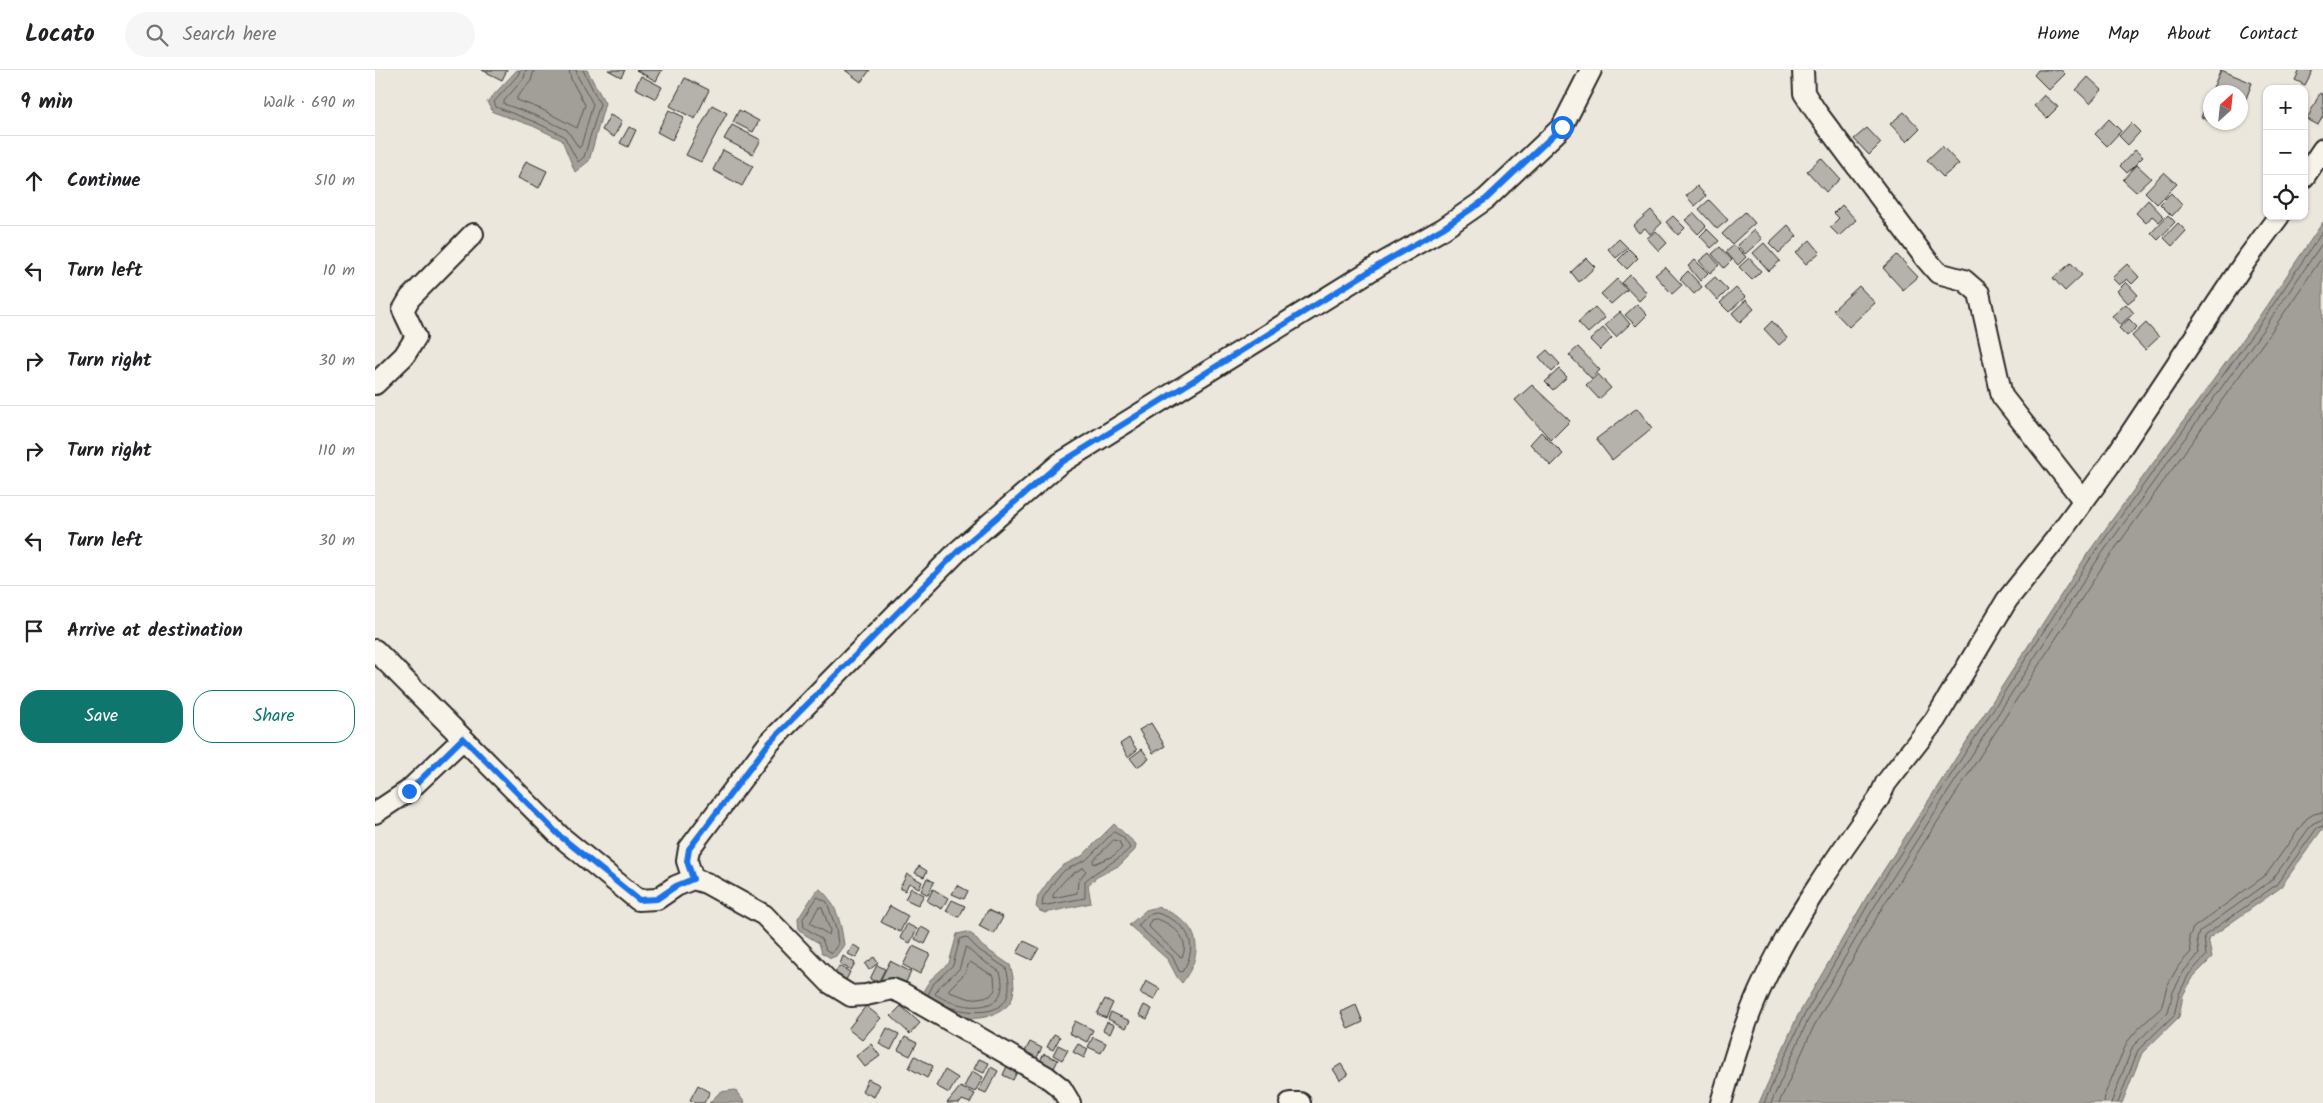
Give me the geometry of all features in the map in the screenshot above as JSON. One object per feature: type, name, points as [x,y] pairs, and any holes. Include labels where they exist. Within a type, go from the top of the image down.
[{"type":"street","points":[[693,879],[687,861],[689,849],[769,743],[958,551],[1059,464],[1386,261],[1443,228],[1486,199],[1562,127],[1591,70]]},
{"type":"street","points":[[1803,70],[1804,93],[1817,113],[1926,259],[1938,273],[1964,280],[1979,293],[2002,396],[2083,500]]},
{"type":"street","points":[[2305,175],[2323,149]]},
{"type":"street","points":[[1721,1103],[1740,1040],[1764,980],[1801,916],[1877,800],[1886,783],[1935,720],[2007,600],[2055,540],[2157,395],[2244,263],[2276,220]]},
{"type":"street","points":[[375,384],[404,356],[416,337],[403,310],[410,298],[473,234]]},
{"type":"street","points":[[375,650],[560,836],[639,900],[657,899],[676,886],[693,879],[706,883],[764,915],[829,983],[851,996],[866,996],[892,989],[902,992],[1047,1077],[1061,1088],[1070,1103]]},
{"type":"street","points":[[375,813],[409,791],[463,738]]},
{"type":"street","points":[[1290,1103],[1300,1103]]},
{"type":"water","points":[[517,70],[587,70],[605,103],[589,161],[575,172],[562,140],[533,126],[493,112],[487,102]]},
{"type":"water","points":[[2323,222],[2323,828],[2280,888],[2208,939],[2212,958],[2194,976],[2183,995],[2179,1017],[2142,1053],[2122,1103],[1759,1103],[1797,1017],[1869,893],[2088,553],[2256,321]]},
{"type":"water","points":[[1114,824],[1136,844],[1135,850],[1120,865],[1097,877],[1088,885],[1091,903],[1045,913],[1040,911],[1036,907],[1038,896],[1052,876],[1062,866],[1082,856]]},
{"type":"water","points":[[820,889],[831,901],[840,922],[843,937],[844,945],[836,956],[831,958],[822,953],[819,943],[799,931],[798,919],[816,891]]},
{"type":"water","points":[[1157,907],[1181,919],[1194,937],[1196,947],[1195,958],[1182,983],[1168,960],[1129,925],[1146,910]]},
{"type":"water","points":[[967,932],[973,935],[982,946],[1010,965],[1013,976],[1014,991],[1011,1001],[1002,1010],[982,1018],[963,1017],[941,1010],[925,1002],[922,993],[930,980],[949,963],[957,934]]},
{"type":"water","points":[[735,1090],[745,1103],[709,1103],[720,1092]]},
{"type":"building","points":[[482,70],[507,70],[502,80]]},
{"type":"building","points":[[608,70],[625,70],[621,77]]},
{"type":"building","points":[[636,70],[662,70],[656,81]]},
{"type":"building","points":[[845,70],[870,70],[861,82]]},
{"type":"building","points":[[2038,70],[2061,70],[2065,74],[2049,90],[2034,75]]},
{"type":"building","points":[[2221,70],[2252,83],[2248,94],[2248,85],[2214,85]]},
{"type":"building","points":[[2300,70],[2313,70],[2305,85],[2295,80]]},
{"type":"building","points":[[641,76],[662,87],[656,99],[635,88]]},
{"type":"building","points":[[2088,77],[2102,90],[2090,103],[2076,90]]},
{"type":"building","points":[[685,78],[709,90],[695,119],[670,106]]},
{"type":"building","points":[[2320,93],[2323,95],[2323,116],[2318,125],[2308,120]]},
{"type":"building","points":[[2044,95],[2058,107],[2047,118],[2034,106]]},
{"type":"building","points":[[712,105],[727,113],[701,162],[686,155]]},
{"type":"building","points":[[669,110],[684,117],[672,140],[657,132]]},
{"type":"building","points":[[739,110],[759,121],[753,132],[733,122]]},
{"type":"building","points":[[1904,112],[1920,129],[1907,142],[1890,124]]},
{"type":"building","points":[[610,115],[622,121],[614,137],[602,130]]},
{"type":"building","points":[[2109,119],[2121,131],[2107,146],[2095,134]]},
{"type":"building","points":[[2131,123],[2140,132],[2128,145],[2119,136]]},
{"type":"building","points":[[732,125],[761,140],[753,154],[724,139]]},
{"type":"building","points":[[629,127],[636,130],[628,147],[620,143]]},
{"type":"building","points":[[1867,128],[1881,143],[1869,155],[1854,139]]},
{"type":"building","points":[[1942,146],[1959,164],[1943,177],[1927,160]]},
{"type":"building","points":[[723,150],[753,166],[742,186],[713,170]]},
{"type":"building","points":[[2135,150],[2143,157],[2127,173],[2120,166]]},
{"type":"building","points":[[1821,158],[1840,179],[1826,192],[1807,171]]},
{"type":"building","points":[[526,161],[547,171],[539,188],[518,178]]},
{"type":"building","points":[[2137,165],[2151,178],[2136,192],[2123,180]]},
{"type":"building","points":[[2164,172],[2177,184],[2157,204],[2145,192]]},
{"type":"building","points":[[1697,186],[1706,196],[1695,206],[1686,196]]},
{"type":"building","points":[[2171,193],[2182,205],[2172,216],[2160,204]]},
{"type":"building","points":[[1709,200],[1728,220],[1717,229],[1699,209]]},
{"type":"building","points":[[2148,200],[2164,217],[2159,222],[2152,216],[2146,223],[2136,213]]},
{"type":"building","points":[[1842,205],[1856,220],[1839,236],[1830,227],[1839,218],[1834,213]]},
{"type":"building","points":[[1651,210],[1662,223],[1650,234],[1645,228],[1639,233],[1633,226]]},
{"type":"building","points":[[1745,212],[1755,223],[1732,244],[1722,234]]},
{"type":"building","points":[[1694,213],[1706,226],[1698,234],[1685,220]]},
{"type":"building","points":[[2168,215],[2175,222],[2158,240],[2151,233]]},
{"type":"building","points":[[1673,216],[1685,228],[1678,235],[1666,222]]},
{"type":"building","points":[[2178,223],[2186,231],[2172,246],[2164,238]]},
{"type":"building","points":[[1788,225],[1797,236],[1779,253],[1769,243]]},
{"type":"building","points":[[1707,229],[1719,241],[1711,248],[1700,236]]},
{"type":"building","points":[[1754,230],[1762,239],[1745,254],[1737,245]]},
{"type":"building","points":[[1656,231],[1667,243],[1659,251],[1647,238]]},
{"type":"building","points":[[1619,239],[1628,248],[1616,258],[1608,249]]},
{"type":"building","points":[[1810,240],[1820,252],[1806,264],[1796,253]]},
{"type":"building","points":[[1764,243],[1780,261],[1769,271],[1753,253]]},
{"type":"building","points":[[1734,245],[1746,257],[1738,265],[1726,252]]},
{"type":"building","points":[[1720,247],[1732,260],[1724,268],[1712,254]]},
{"type":"building","points":[[1629,249],[1638,258],[1627,269],[1618,260]]},
{"type":"building","points":[[1709,253],[1719,265],[1710,273],[1699,261]]},
{"type":"building","points":[[1897,255],[1918,277],[1903,290],[1883,268]]},
{"type":"building","points":[[1586,258],[1595,267],[1579,282],[1571,272]]},
{"type":"building","points":[[1749,258],[1761,271],[1752,280],[1739,267]]},
{"type":"building","points":[[1695,260],[1708,273],[1700,281],[1688,266]]},
{"type":"building","points":[[2071,263],[2082,275],[2065,291],[2053,278]]},
{"type":"building","points":[[2127,264],[2139,277],[2132,284],[2127,279],[2119,285],[2112,278]]},
{"type":"building","points":[[1665,267],[1682,285],[1672,294],[1655,275]]},
{"type":"building","points":[[1688,271],[1702,287],[1694,294],[1680,279]]},
{"type":"building","points":[[1630,275],[1647,293],[1639,301],[1622,283]]},
{"type":"building","points":[[1715,277],[1728,290],[1718,300],[1705,286]]},
{"type":"building","points":[[1617,279],[1627,290],[1611,304],[1601,294]]},
{"type":"building","points":[[2126,282],[2138,295],[2128,303],[2117,291]]},
{"type":"building","points":[[1859,286],[1875,303],[1849,327],[1833,310]]},
{"type":"building","points":[[1736,288],[1745,297],[1729,312],[1720,303]]},
{"type":"building","points":[[1746,300],[1754,309],[1740,322],[1732,313]]},
{"type":"building","points":[[1637,304],[1647,315],[1636,326],[1625,315]]},
{"type":"building","points":[[2126,304],[2134,313],[2120,325],[2112,316]]},
{"type":"building","points":[[1595,307],[1605,318],[1588,333],[1578,322]]},
{"type":"building","points":[[1620,312],[1630,324],[1616,337],[1605,325]]},
{"type":"building","points":[[2129,319],[2137,327],[2127,336],[2119,328]]},
{"type":"building","points":[[1772,321],[1787,338],[1779,345],[1764,329]]},
{"type":"building","points":[[2146,323],[2159,337],[2145,350],[2132,336]]},
{"type":"building","points":[[1603,328],[1612,338],[1600,350],[1590,340]]},
{"type":"building","points":[[1578,347],[1600,370],[1591,378],[1569,355]]},
{"type":"building","points":[[1547,350],[1560,364],[1552,372],[1539,357]]},
{"type":"building","points":[[1559,369],[1567,377],[1553,390],[1545,382]]},
{"type":"building","points":[[1598,374],[1611,388],[1599,399],[1586,385]]},
{"type":"building","points":[[1532,385],[1570,421],[1551,440],[1515,400]]},
{"type":"building","points":[[1637,408],[1652,428],[1612,460],[1596,439]]},
{"type":"building","points":[[1541,432],[1563,454],[1551,466],[1530,444]]},
{"type":"building","points":[[1151,723],[1165,746],[1153,753],[1139,730]]},
{"type":"building","points":[[1129,738],[1137,750],[1128,757],[1120,744]]},
{"type":"building","points":[[1142,749],[1149,759],[1137,767],[1130,758]]},
{"type":"building","points":[[919,866],[927,871],[924,877],[915,873]]},
{"type":"building","points":[[907,874],[922,882],[919,888],[909,883],[905,891],[900,888]]},
{"type":"building","points":[[927,878],[934,882],[928,895],[921,891]]},
{"type":"building","points":[[957,885],[968,891],[964,899],[952,894]]},
{"type":"building","points":[[911,888],[924,895],[918,905],[905,899]]},
{"type":"building","points":[[933,889],[948,898],[942,909],[927,901]]},
{"type":"building","points":[[952,900],[965,906],[959,917],[946,911]]},
{"type":"building","points":[[890,906],[908,916],[900,932],[881,922]]},
{"type":"building","points":[[988,910],[1003,917],[994,934],[979,926]]},
{"type":"building","points":[[907,924],[917,929],[910,943],[900,938]]},
{"type":"building","points":[[921,927],[931,932],[925,944],[915,939]]},
{"type":"building","points":[[1024,941],[1039,948],[1032,960],[1017,953]]},
{"type":"building","points":[[853,945],[861,949],[856,958],[848,954]]},
{"type":"building","points":[[913,946],[930,954],[920,974],[903,965]]},
{"type":"building","points":[[843,956],[855,963],[851,970],[840,964]]},
{"type":"building","points":[[874,957],[878,963],[869,970],[865,964]]},
{"type":"building","points":[[890,961],[911,972],[904,986],[890,978],[887,983],[881,979]]},
{"type":"building","points":[[877,965],[885,969],[878,983],[870,979]]},
{"type":"building","points":[[839,966],[850,972],[845,982],[833,977]]},
{"type":"building","points":[[1146,981],[1160,989],[1154,1000],[1140,993]]},
{"type":"building","points":[[1105,999],[1113,1003],[1106,1018],[1097,1014]]},
{"type":"building","points":[[1144,1005],[1152,1009],[1147,1019],[1139,1015]]},
{"type":"building","points":[[1356,1005],[1363,1022],[1348,1029],[1341,1012]]},
{"type":"building","points":[[866,1006],[881,1018],[862,1040],[848,1029]]},
{"type":"building","points":[[901,1006],[920,1023],[910,1034],[891,1016]]},
{"type":"building","points":[[1111,1012],[1130,1021],[1126,1028],[1108,1019]]},
{"type":"building","points":[[1075,1021],[1093,1030],[1087,1042],[1069,1033]]},
{"type":"building","points":[[1107,1022],[1114,1025],[1110,1034],[1103,1030]]},
{"type":"building","points":[[887,1028],[899,1034],[891,1050],[879,1044]]},
{"type":"building","points":[[1054,1034],[1060,1037],[1053,1050],[1047,1047]]},
{"type":"building","points":[[905,1037],[917,1043],[910,1056],[898,1050]]},
{"type":"building","points":[[1093,1037],[1106,1043],[1101,1053],[1088,1047]]},
{"type":"building","points":[[1030,1042],[1042,1048],[1035,1061],[1023,1055]]},
{"type":"building","points":[[871,1044],[880,1056],[865,1067],[856,1056]]},
{"type":"building","points":[[1078,1044],[1088,1049],[1084,1058],[1073,1052]]},
{"type":"building","points":[[1058,1045],[1068,1050],[1062,1060],[1053,1055]]},
{"type":"building","points":[[1044,1054],[1058,1060],[1054,1068],[1040,1061]]},
{"type":"building","points":[[915,1056],[933,1066],[927,1078],[909,1068]]},
{"type":"building","points":[[979,1059],[989,1063],[984,1073],[974,1069]]},
{"type":"building","points":[[1341,1064],[1348,1075],[1340,1080],[1333,1069]]},
{"type":"building","points":[[1007,1066],[1018,1070],[1013,1080],[1003,1075]]},
{"type":"building","points":[[991,1067],[998,1071],[986,1093],[979,1090]]},
{"type":"building","points":[[945,1070],[958,1078],[949,1093],[936,1086]]},
{"type":"building","points":[[972,1071],[983,1077],[975,1092],[964,1087]]},
{"type":"building","points":[[868,1079],[880,1085],[874,1097],[862,1091]]},
{"type":"building","points":[[698,1085],[710,1092],[704,1103],[696,1103],[690,1100]]},
{"type":"building","points":[[960,1087],[975,1094],[970,1103],[962,1100],[960,1103],[947,1103]]},
{"type":"route","points":[[409,791],[463,738],[560,836],[639,900],[657,899],[676,886],[693,879],[687,861],[689,849],[769,743],[958,551],[1059,464],[1260,338],[1443,228],[1486,199],[1562,127]]}]
